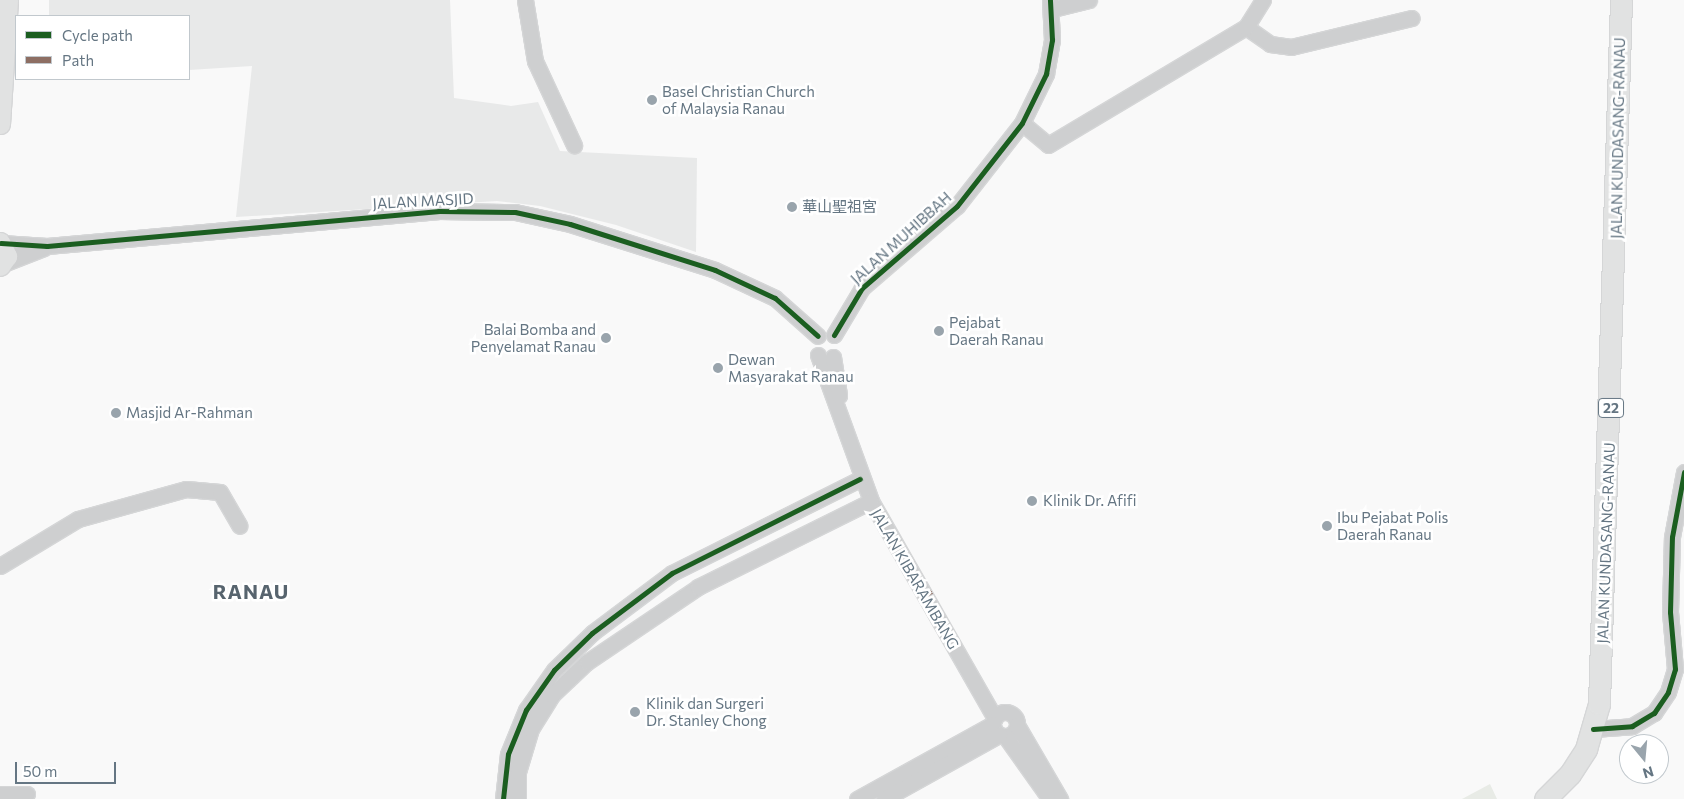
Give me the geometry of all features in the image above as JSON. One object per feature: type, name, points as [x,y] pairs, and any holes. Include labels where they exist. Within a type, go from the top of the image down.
[{"type":"highway","name":"JALAN KUNDASANG-RANAU","points":[[1545,799],[1570,774],[1593,729],[1601,681],[1621,0]]},
{"type":"main road","points":[[0,124],[8,0]]},
{"type":"main road","points":[[0,239],[6,251],[1,268]]},
{"type":"street","points":[[526,0],[535,61],[574,145]]},
{"type":"street","points":[[1051,4],[1088,0]]},
{"type":"street","points":[[1022,123],[1048,145],[1246,27],[1263,0]]},
{"type":"street","name":"JALAN MUHIBBAH","points":[[834,335],[862,288],[957,206],[1022,123],[1046,74],[1051,4]]},
{"type":"street","points":[[1246,27],[1270,44],[1291,47],[1412,18]]},
{"type":"street","name":"JALAN MASJID","points":[[0,239],[47,246],[439,211],[515,212],[570,224],[715,270],[775,298],[818,336]]},
{"type":"street","name":"JALAN MASJID","points":[[1,268],[47,246]]},
{"type":"street","points":[[834,335],[839,346],[826,356],[814,347],[818,336],[834,335]]},
{"type":"street","name":"JALAN KIBARAMBANG","points":[[826,356],[845,435],[860,479],[871,501],[998,728],[1033,770],[1048,799]]},
{"type":"street","points":[[1593,729],[1632,726],[1654,713],[1668,692],[1675,669],[1670,602],[1672,537],[1684,472]]},
{"type":"street","points":[[503,799],[516,731],[539,688],[560,663],[642,592],[704,555],[794,513],[860,479]]},
{"type":"street","points":[[0,566],[78,518],[186,489],[220,492],[240,526]]},
{"type":"street","points":[[518,799],[518,772],[531,729],[564,682],[653,614],[805,533],[871,501]]},
{"type":"street","points":[[794,513],[805,533]]},
{"type":"street","points":[[884,799],[998,728],[1009,713],[1060,799]]},
{"type":"street","points":[[859,799],[998,728],[1017,726]]},
{"type":"street","points":[[0,794],[27,794]]},
{"type":"shaded area","points":[[49,0],[450,0],[454,98],[511,106],[538,102],[560,151],[697,158],[696,252],[616,225],[540,206],[497,201],[236,217],[252,66],[190,70],[190,15],[49,15]]},
{"type":"shaded area","points":[[1490,784],[1497,799],[1462,799]]},
{"type":"marked path","points":[[925,596],[933,591]]},
{"type":"cycle path","points":[[834,335],[862,288],[957,206],[1022,123],[1046,74],[1052,40],[1050,0]]},
{"type":"cycle path","points":[[1,243],[47,246],[439,211],[515,212],[570,224],[715,270],[775,298],[818,336]]},
{"type":"cycle path","points":[[1593,729],[1632,726],[1654,713],[1668,692],[1675,669],[1670,612],[1672,537],[1684,472]]},
{"type":"cycle path","points":[[503,799],[508,754],[526,710],[554,670],[592,633],[672,573],[860,479]]},
{"type":"place","name":"Basel Christian Church of Malaysia Ranau","points":[[652,100]]},
{"type":"place","name":"華山聖祖宮","points":[[792,207]]},
{"type":"place","name":"Pejabat Daerah Ranau","points":[[939,331]]},
{"type":"place","name":"Balai Bomba and Penyelamat Ranau","points":[[606,338]]},
{"type":"place","name":"Dewan Masyarakat Ranau","points":[[718,368]]},
{"type":"place","name":"Masjid Ar-Rahman","points":[[116,413]]},
{"type":"place","name":"Klinik Dr. Afifi","points":[[1032,501]]},
{"type":"place","name":"Ibu Pejabat Polis Daerah Ranau","points":[[1327,526]]},
{"type":"place","name":"Klinik dan Surgeri Dr. Stanley Chong","points":[[635,712]]},
{"type":"district","name":"RANAU","points":[[251,591]]}]
